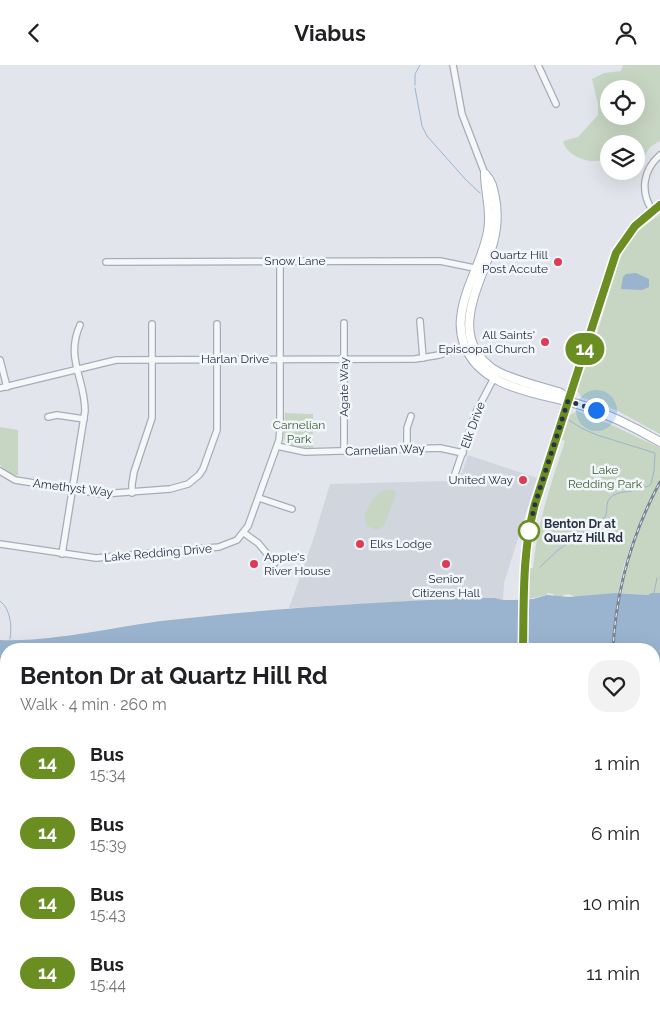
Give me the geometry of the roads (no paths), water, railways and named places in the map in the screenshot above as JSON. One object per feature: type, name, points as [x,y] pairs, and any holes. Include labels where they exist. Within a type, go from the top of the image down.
[{"type":"main road","points":[[485,174],[489,208],[489,229],[480,269],[461,316],[461,330],[469,345],[496,375],[561,393],[568,401],[614,418],[660,442]]},
{"type":"street","points":[[454,65],[462,114],[485,174]]},
{"type":"street","points":[[538,65],[556,104]]},
{"type":"street","points":[[652,210],[645,195],[645,180],[650,166],[660,155]]},
{"type":"street","points":[[523,643],[524,581],[533,511],[616,253],[635,226],[660,205]]},
{"type":"street","points":[[275,563],[264,549],[244,533],[250,524],[277,446],[280,429],[280,261]]},
{"type":"street","name":"Snow Lane","points":[[106,263],[440,261],[480,269]]},
{"type":"street","points":[[420,321],[423,358]]},
{"type":"street","name":"Agate Way","points":[[344,323],[344,451]]},
{"type":"street","points":[[132,493],[134,472],[151,424],[152,324]]},
{"type":"street","name":"Amethyst Way","points":[[0,471],[15,480],[102,494],[132,493],[179,487],[192,482],[202,471],[218,425],[218,324]]},
{"type":"street","points":[[62,554],[84,419],[85,404],[74,347],[80,325]]},
{"type":"street","name":"Harlan Drive","points":[[3,387],[116,360],[423,358],[444,354],[469,345]]},
{"type":"street","points":[[0,360],[3,387]]},
{"type":"street","name":"Elk Drive","points":[[453,480],[479,404],[496,375]]},
{"type":"street","points":[[48,417],[61,415],[84,419]]},
{"type":"street","points":[[407,449],[407,428],[411,416]]},
{"type":"street","name":"Carnelian Way","points":[[277,446],[301,452],[444,448],[463,453]]},
{"type":"street","points":[[258,498],[292,509]]},
{"type":"street","name":"Lake Redding Drive","points":[[0,544],[99,558],[219,547],[234,542],[244,533]]},
{"type":"water","points":[[636,273],[649,279],[649,287],[642,290],[621,289],[623,277],[626,274]]},
{"type":"water","points":[[615,593],[648,595],[660,593],[660,643],[0,643],[0,640],[61,637],[161,621],[276,610],[467,598],[514,600],[533,599],[547,595],[569,597]]},
{"type":"waterway","points":[[415,85],[415,74],[420,65]]},
{"type":"waterway","points":[[415,88],[422,126],[427,136],[480,193]]},
{"type":"waterway","points":[[569,420],[597,435],[655,453],[651,484],[636,490]]},
{"type":"waterway","points":[[540,567],[558,550],[605,517],[610,498],[616,494],[632,491]]},
{"type":"waterway","points":[[654,593],[657,578]]},
{"type":"waterway","points":[[0,601],[9,613],[10,639]]},
{"type":"railway","points":[[614,643],[618,605],[627,563],[641,522],[660,482]]},
{"type":"place","name":"Quartz Hill Post Accute","points":[[558,262]]},
{"type":"place","name":"All Saints' Episcopal Church","points":[[545,342]]},
{"type":"place","name":"United Way","points":[[523,480]]},
{"type":"place","name":"Benton Dr at Quartz Hill Rd","points":[[529,531]]},
{"type":"place","name":"Elks Lodge","points":[[360,544]]},
{"type":"place","name":"Apple's River House","points":[[254,564]]},
{"type":"place","name":"Senior Citizens Hall","points":[[446,564]]},
{"type":"park label","name":"Carnelian Park","points":[[299,432]]},
{"type":"park label","name":"Lake Redding Park","points":[[605,477]]}]
